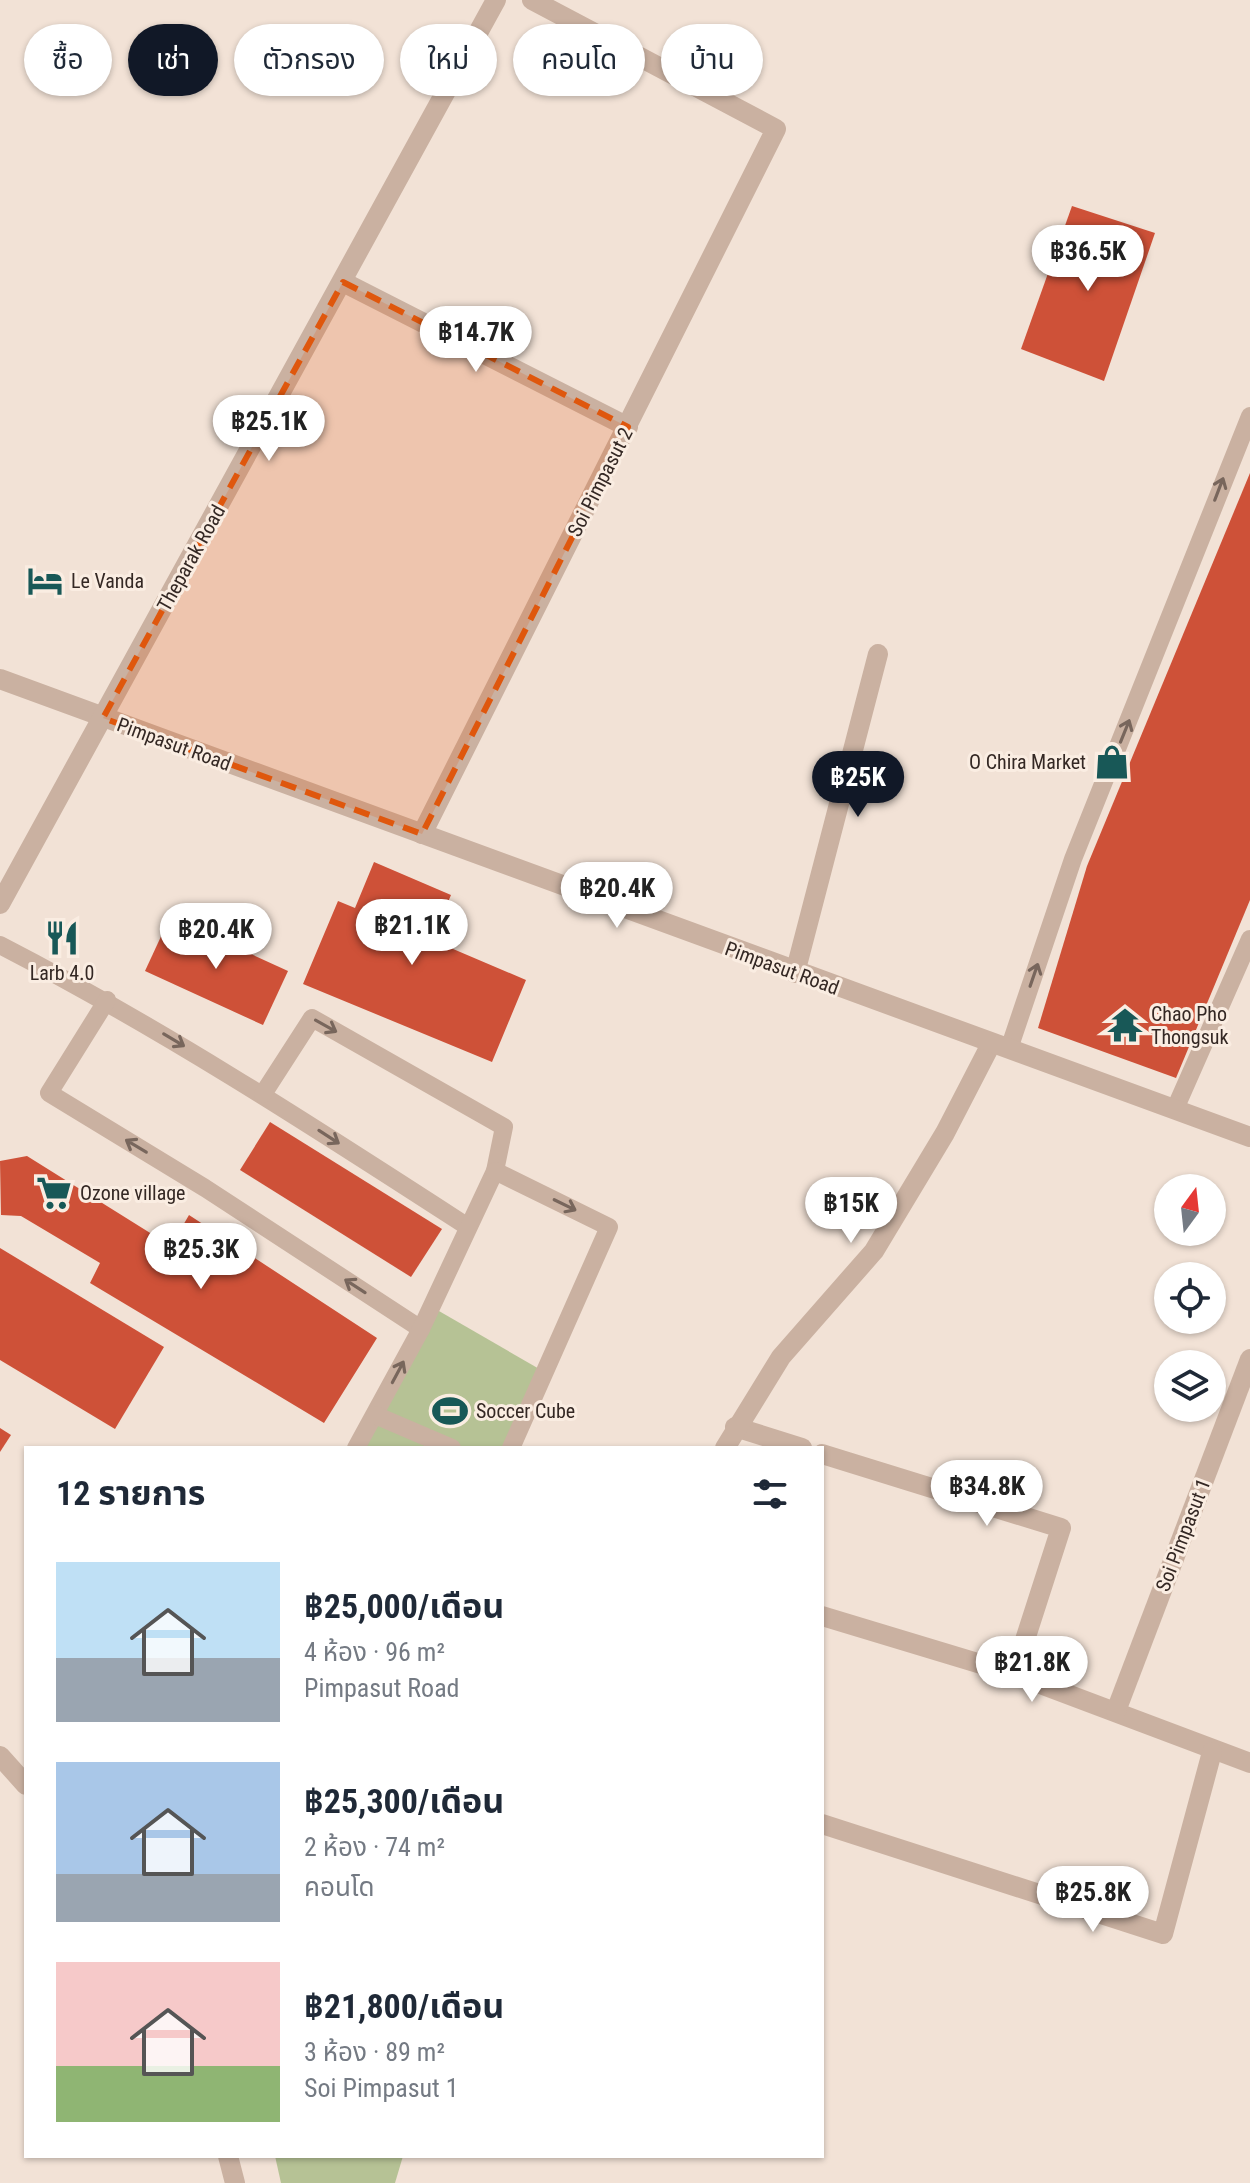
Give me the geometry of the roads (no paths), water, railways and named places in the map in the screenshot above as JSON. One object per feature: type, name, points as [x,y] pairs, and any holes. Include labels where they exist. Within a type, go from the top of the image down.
[{"type":"street","name":"Theparak Road","points":[[0,904],[496,0]]},
{"type":"street","name":"Soi Pimpasut 2","points":[[422,834],[776,129],[532,0]]},
{"type":"street","points":[[343,282],[628,427]]},
{"type":"street","points":[[795,973],[878,654]]},
{"type":"street","name":"Pimpasut Road","points":[[0,679],[795,973],[1250,1137]]},
{"type":"street","points":[[726,1446],[781,1357],[874,1251],[1000,1046]]},
{"type":"street","name":"Soi Pimpasut 1","points":[[1116,1711],[1250,1359]]},
{"type":"street","points":[[735,1427],[796,1446]]},
{"type":"street","points":[[824,1455],[1061,1528],[1014,1674]]},
{"type":"street","points":[[824,1617],[1014,1674],[1116,1711],[1212,1752],[1250,1763]]},
{"type":"street","points":[[824,1825],[1163,1934],[1212,1752]]},
{"type":"street","points":[[0,1756],[24,1783]]},
{"type":"street","points":[[229,2158],[235,2183]]},
{"type":"lane","points":[[1000,1046],[1250,416]]},
{"type":"lane","points":[[1175,1109],[1250,939]]},
{"type":"lane","points":[[0,945],[107,1000],[263,1094],[468,1227]]},
{"type":"lane","points":[[107,1000],[49,1093],[205,1188],[421,1329]]},
{"type":"lane","points":[[263,1094],[312,1018],[504,1127],[495,1171],[421,1329],[357,1446]]},
{"type":"lane","points":[[495,1171],[609,1227],[512,1446]]},
{"type":"lane","points":[[375,1415],[447,1446]]},
{"type":"place","name":"Le Vanda","points":[[45,581]]},
{"type":"place","name":"O Chira Market","points":[[1112,762]]},
{"type":"place","name":"Larb 4.0","points":[[62,938]]},
{"type":"place","name":"Chao Pho Thongsuk","points":[[1125,1025]]},
{"type":"place","name":"Ozone village","points":[[54,1193]]},
{"type":"place","name":"Soccer Cube","points":[[450,1411]]}]
